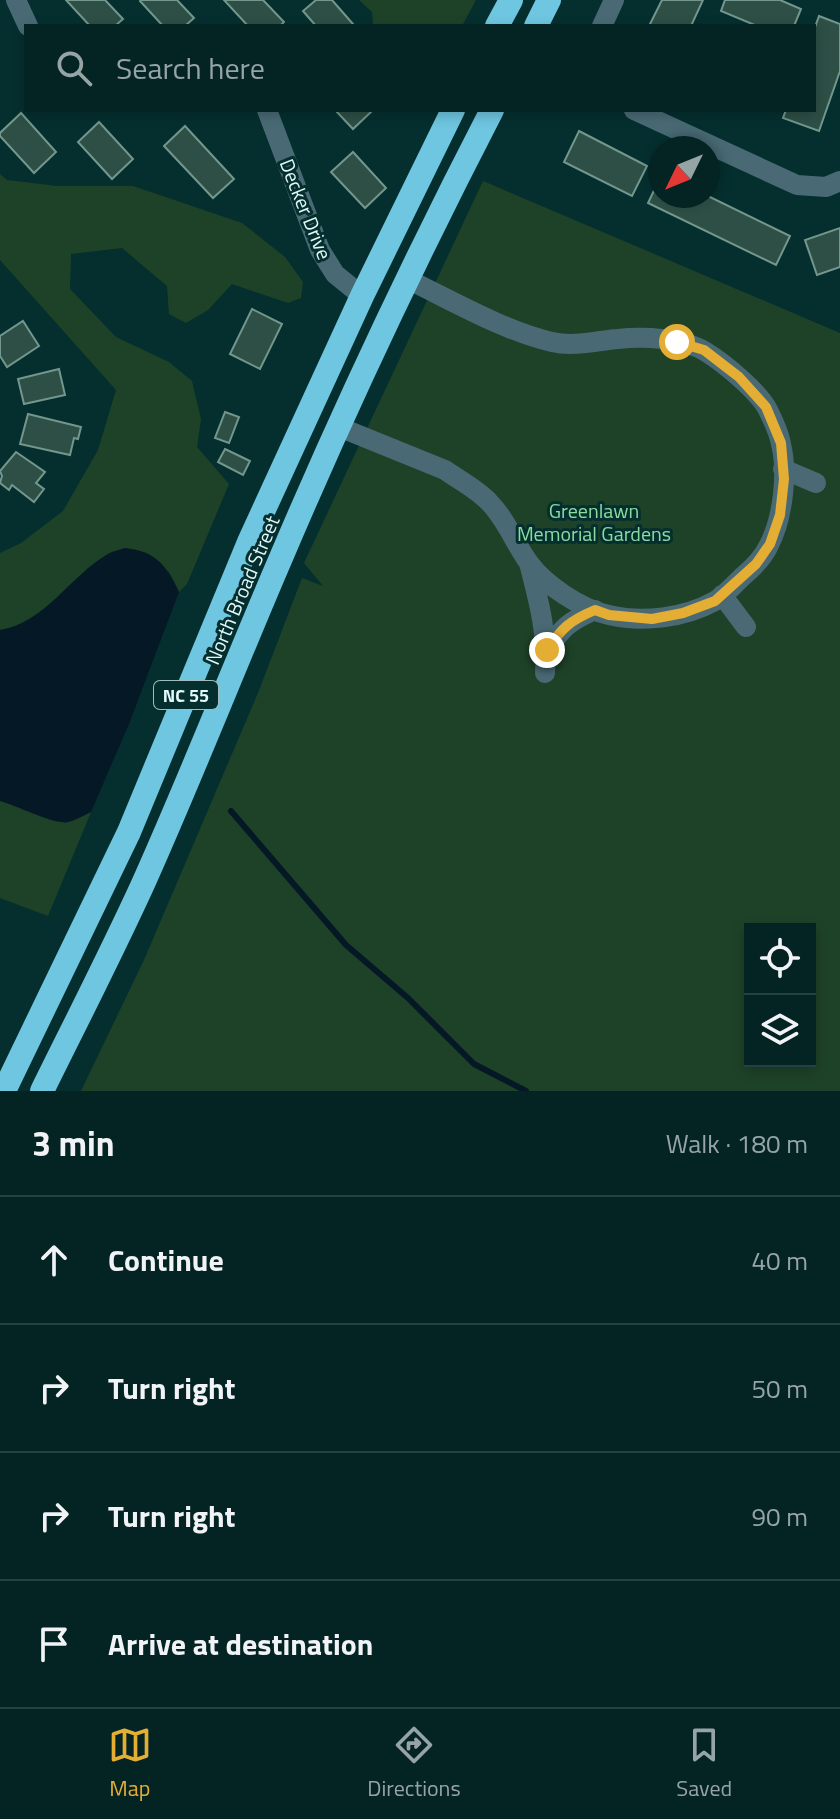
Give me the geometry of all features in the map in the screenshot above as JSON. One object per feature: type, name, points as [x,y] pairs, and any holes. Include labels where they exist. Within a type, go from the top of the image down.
[{"type":"highway","points":[[498,24],[511,0]]},
{"type":"highway","points":[[537,24],[549,0]]},
{"type":"highway","name":"North Broad Street","points":[[4,1091],[129,832],[249,542],[362,296],[452,112]]},
{"type":"highway","name":"North Broad Street","points":[[42,1091],[143,884],[278,563],[339,427],[407,279],[491,112]]},
{"type":"street","points":[[16,0],[27,24]]},
{"type":"street","points":[[603,24],[614,0]]},
{"type":"street","name":"Decker Drive","points":[[268,112],[320,250],[335,274],[362,296]]},
{"type":"street","points":[[638,112],[797,185],[826,187],[840,181]]},
{"type":"street","points":[[339,427],[445,470],[489,502],[529,563],[548,583],[585,606],[609,615],[652,619],[683,613],[715,601],[756,564],[770,544],[780,515],[784,479],[781,443],[766,407],[739,377],[704,350],[643,337],[584,344],[553,342],[484,317],[407,279]]},
{"type":"street","points":[[783,469],[816,483]]},
{"type":"street","points":[[529,563],[542,610],[547,650],[545,673]]},
{"type":"street","points":[[722,595],[746,627]]},
{"type":"street","points":[[547,650],[560,631],[575,618],[595,610]]},
{"type":"green space","points":[[359,0],[476,0],[463,24],[373,24],[372,12]]},
{"type":"green space","points":[[0,174],[7,180],[57,186],[133,186],[242,223],[285,257],[303,282],[301,298],[288,303],[232,284],[208,310],[186,323],[169,314],[167,286],[122,248],[71,254],[70,289],[116,337],[169,362],[192,381],[201,419],[197,447],[229,484],[187,584],[179,592],[169,572],[125,548],[94,563],[31,618],[0,630],[0,553],[21,543],[63,511],[98,450],[116,390],[0,260]]},
{"type":"green space","name":"Greenlawn Memorial Gardens","points":[[483,181],[840,333],[840,1091],[81,1091],[144,960],[258,693],[302,578],[323,586],[304,563]]},
{"type":"green space","points":[[0,801],[66,823],[91,812],[48,916],[0,898]]},
{"type":"water","points":[[125,548],[153,556],[170,575],[179,592],[129,724],[91,812],[61,822],[0,801],[0,630],[31,618],[94,563]]},
{"type":"building","points":[[66,0],[105,0],[123,19],[117,24],[88,24]]},
{"type":"building","points":[[177,0],[194,18],[187,24],[161,24],[140,1]]},
{"type":"building","points":[[224,0],[263,0],[284,22],[282,24],[246,24]]},
{"type":"building","points":[[316,0],[332,0],[353,24],[314,24],[303,11]]},
{"type":"building","points":[[662,0],[703,0],[692,24],[650,24]]},
{"type":"building","points":[[725,0],[780,0],[801,9],[795,24],[752,24],[721,11]]},
{"type":"building","points":[[819,16],[840,24],[840,71],[819,131],[783,118],[785,112],[816,112],[816,24]]},
{"type":"building","points":[[337,112],[371,112],[353,129]]},
{"type":"building","points":[[21,113],[56,152],[34,173],[0,136]]},
{"type":"building","points":[[99,122],[133,159],[112,179],[78,142]]},
{"type":"building","points":[[185,126],[234,179],[213,198],[164,146]]},
{"type":"building","points":[[579,131],[647,166],[632,196],[564,162]]},
{"type":"building","points":[[353,152],[386,188],[365,208],[331,172]]},
{"type":"building","points":[[720,202],[790,236],[776,265],[658,208],[720,208]]},
{"type":"building","points":[[840,228],[840,267],[817,275],[805,240]]},
{"type":"building","points":[[252,309],[282,324],[260,369],[230,354]]},
{"type":"building","points":[[23,321],[39,346],[7,367],[0,356],[0,336]]},
{"type":"building","points":[[59,369],[65,395],[24,404],[18,379]]},
{"type":"building","points":[[225,412],[239,417],[229,443],[215,438]]},
{"type":"building","points":[[28,414],[81,427],[78,439],[74,438],[70,455],[20,444]]},
{"type":"building","points":[[225,449],[250,461],[243,475],[218,462]]},
{"type":"building","points":[[16,452],[45,472],[36,483],[44,489],[34,502],[12,485],[9,490],[0,483],[0,471]]},
{"type":"waterway","points":[[231,811],[346,945],[408,998],[474,1064],[526,1091]]},
{"type":"route","points":[[547,650],[560,631],[575,618],[595,610],[609,615],[652,619],[683,613],[715,601],[756,564],[770,544],[780,515],[784,479],[781,443],[766,407],[739,377],[704,350],[677,342]]}]
